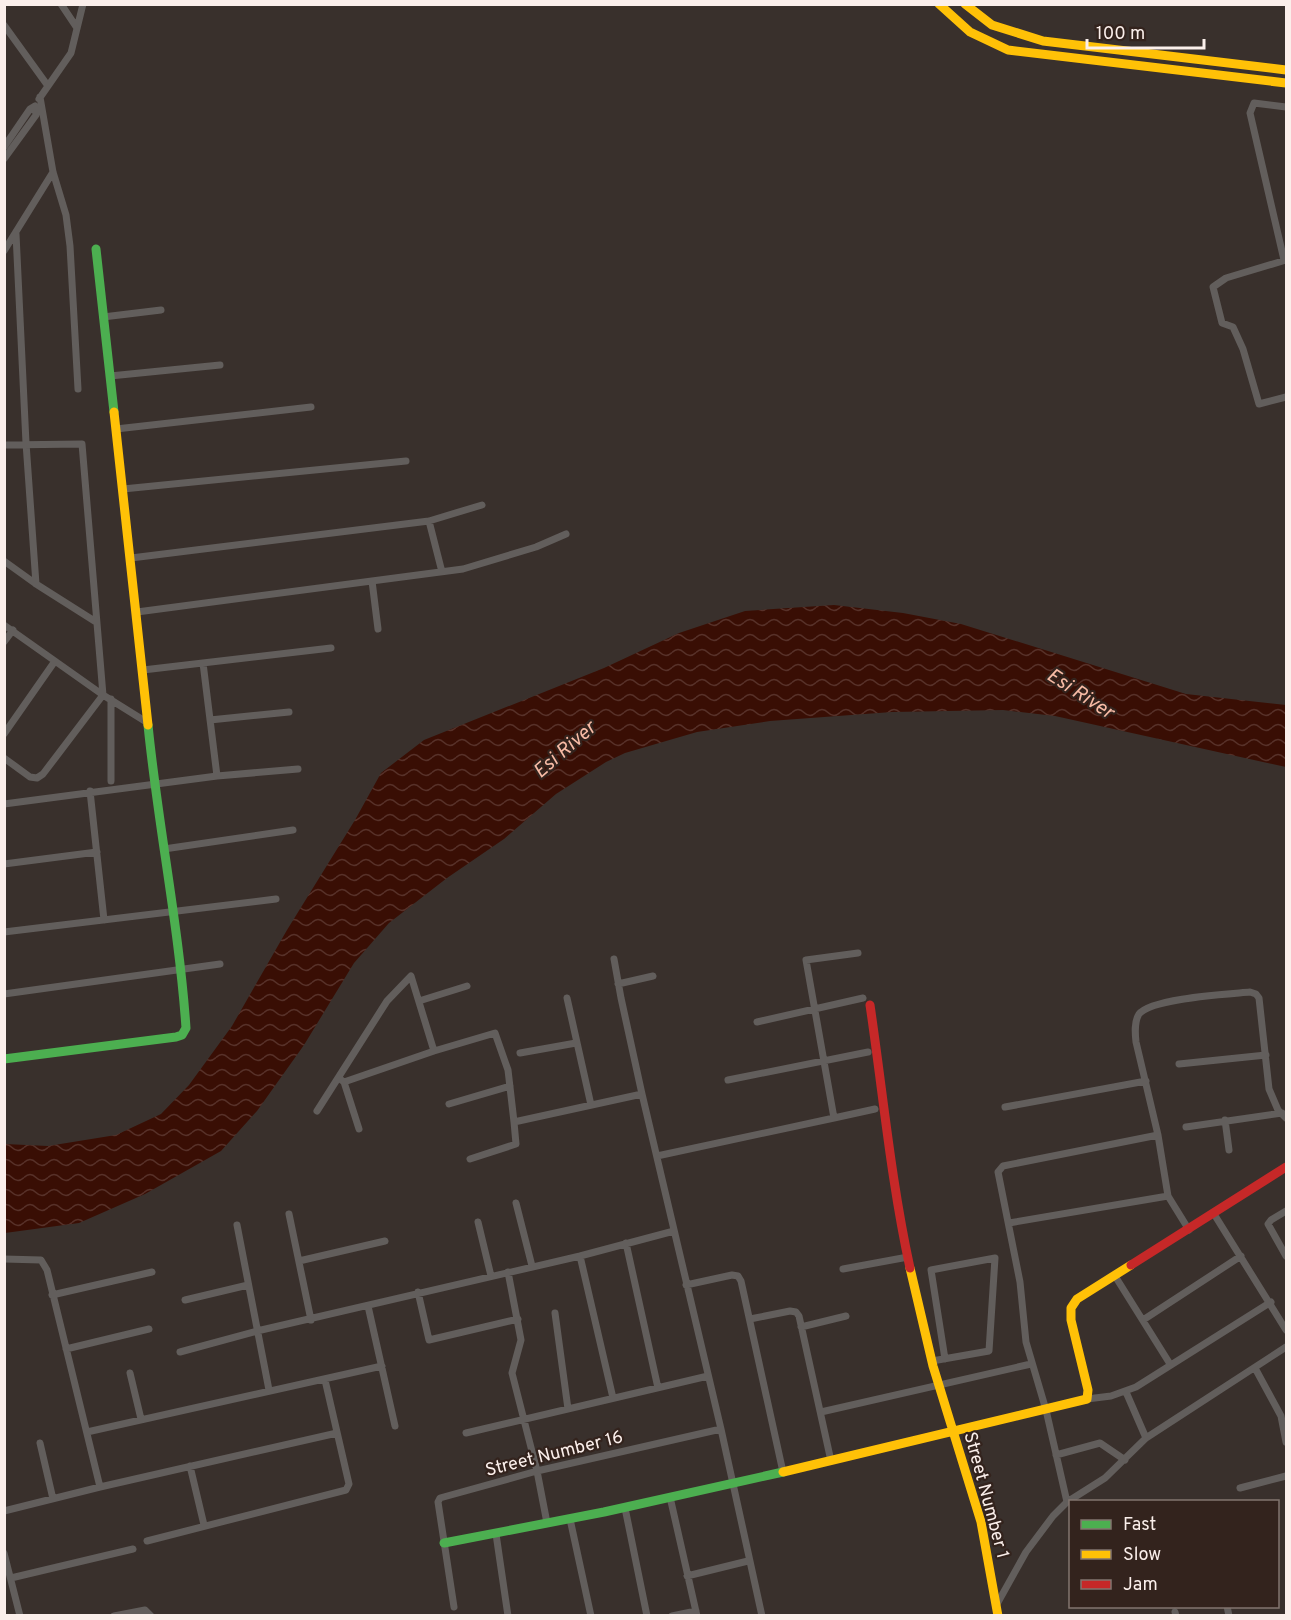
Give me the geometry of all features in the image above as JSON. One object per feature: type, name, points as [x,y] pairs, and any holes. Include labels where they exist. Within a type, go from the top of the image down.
[{"type":"main road","points":[[939,4],[958,25],[973,36],[1008,50],[1287,83]]},
{"type":"main road","points":[[965,4],[992,25],[1042,41],[1287,70]]},
{"type":"main road","points":[[4,1059],[176,1037],[182,1035],[186,1028],[182,970],[154,784],[96,249]]},
{"type":"main road","name":"Street Number 1","points":[[866,1002],[887,1124],[888,1149],[908,1257],[938,1384],[981,1522],[999,1616]]},
{"type":"main road","points":[[444,1543],[732,1485],[1087,1399],[1088,1390],[1071,1320],[1071,1308],[1077,1299],[1287,1167]]},
{"type":"street","points":[[61,4],[77,28]]},
{"type":"street","points":[[6,140],[30,109],[35,106],[71,52],[83,4]]},
{"type":"street","points":[[4,25],[48,86]]},
{"type":"street","points":[[40,96],[53,172],[66,215],[70,246],[78,389]]},
{"type":"street","points":[[1287,107],[1254,103],[1250,112],[1285,260],[1226,278],[1213,287],[1222,323],[1233,327],[1243,349],[1259,404],[1287,397]]},
{"type":"street","points":[[4,159],[36,115],[35,106]]},
{"type":"street","points":[[4,251],[53,172]]},
{"type":"street","points":[[16,234],[26,443],[36,584]]},
{"type":"street","points":[[103,317],[161,310]]},
{"type":"street","points":[[110,376],[220,365]]},
{"type":"street","points":[[116,429],[311,407]]},
{"type":"street","points":[[4,444],[82,444],[103,695],[44,774],[37,778],[30,777],[4,758]]},
{"type":"street","points":[[123,489],[406,461]]},
{"type":"street","points":[[131,558],[429,521],[482,505]]},
{"type":"street","points":[[429,521],[442,572]]},
{"type":"street","points":[[137,612],[463,569],[536,548],[566,534]]},
{"type":"street","points":[[4,561],[96,622]]},
{"type":"street","points":[[372,581],[378,629]]},
{"type":"street","points":[[4,625],[103,695],[148,723]]},
{"type":"street","points":[[4,642],[13,630]]},
{"type":"street","points":[[143,670],[331,648]]},
{"type":"street","points":[[4,734],[55,661]]},
{"type":"street","points":[[203,663],[217,776]]},
{"type":"street","points":[[111,699],[111,781]]},
{"type":"street","points":[[210,720],[289,712]]},
{"type":"street","points":[[4,804],[90,791],[298,769]]},
{"type":"street","points":[[90,791],[104,920]]},
{"type":"street","points":[[164,849],[293,830]]},
{"type":"street","points":[[4,864],[97,852]]},
{"type":"street","points":[[4,932],[276,899]]},
{"type":"street","points":[[834,1118],[806,960],[858,953]]},
{"type":"street","points":[[614,960],[642,1094],[721,1429],[748,1561],[762,1616]]},
{"type":"street","points":[[4,994],[220,964]]},
{"type":"street","points":[[317,1111],[341,1079],[387,1002],[411,976],[434,1051]]},
{"type":"street","points":[[618,984],[653,976]]},
{"type":"street","points":[[419,1001],[467,986]]},
{"type":"street","points":[[1189,1230],[1168,1196],[1158,1135],[1136,1042],[1135,1028],[1139,1014],[1148,1007],[1167,1001],[1250,992],[1256,994],[1259,998],[1269,1089],[1282,1114]]},
{"type":"street","points":[[567,998],[591,1105]]},
{"type":"street","points":[[757,1022],[814,1009],[866,1002]]},
{"type":"street","points":[[341,1079],[495,1033],[508,1070],[516,1144],[470,1159]]},
{"type":"street","points":[[520,1053],[576,1043]]},
{"type":"street","points":[[728,1080],[868,1052]]},
{"type":"street","points":[[1179,1064],[1266,1055]]},
{"type":"street","points":[[341,1079],[359,1129]]},
{"type":"street","points":[[1005,1107],[1146,1082]]},
{"type":"street","points":[[449,1104],[510,1086]]},
{"type":"street","points":[[514,1122],[642,1094]]},
{"type":"street","points":[[1282,1114],[1287,1104]]},
{"type":"street","points":[[657,1156],[875,1109]]},
{"type":"street","points":[[1186,1127],[1282,1114]]},
{"type":"street","points":[[1225,1120],[1228,1150]]},
{"type":"street","points":[[997,1604],[1026,1552],[1053,1516],[1067,1502],[1046,1410],[1024,1333],[1020,1282],[998,1172],[1003,1166],[1158,1135]]},
{"type":"street","points":[[1009,1223],[1168,1196]]},
{"type":"street","points":[[516,1203],[532,1266]]},
{"type":"street","points":[[1287,1211],[1268,1224],[1287,1256]]},
{"type":"street","points":[[289,1214],[311,1320]]},
{"type":"street","points":[[1214,1214],[1287,1330]]},
{"type":"street","points":[[478,1222],[491,1276]]},
{"type":"street","points":[[237,1225],[269,1390]]},
{"type":"street","points":[[180,1352],[257,1331],[580,1256],[674,1231]]},
{"type":"street","points":[[299,1261],[385,1241]]},
{"type":"street","points":[[626,1243],[658,1388]]},
{"type":"street","points":[[580,1256],[613,1398]]},
{"type":"street","points":[[1143,1320],[1241,1256]]},
{"type":"street","points":[[843,1269],[908,1257]]},
{"type":"street","points":[[932,1361],[945,1359],[989,1351],[995,1258],[931,1269],[945,1359]]},
{"type":"street","points":[[4,1259],[42,1260],[47,1270],[100,1487]]},
{"type":"street","points":[[52,1295],[152,1272]]},
{"type":"street","points":[[508,1272],[521,1340],[512,1373],[537,1471],[547,1523]]},
{"type":"street","points":[[686,1285],[732,1275],[738,1276],[750,1319],[783,1472]]},
{"type":"street","points":[[1115,1276],[1170,1364]]},
{"type":"street","points":[[185,1300],[248,1285]]},
{"type":"street","points":[[418,1292],[429,1340],[518,1319]]},
{"type":"street","points":[[1087,1399],[1126,1392],[1271,1302]]},
{"type":"street","points":[[368,1306],[395,1426]]},
{"type":"street","points":[[750,1319],[796,1312],[799,1316],[831,1461]]},
{"type":"street","points":[[555,1313],[568,1409]]},
{"type":"street","points":[[801,1327],[846,1316]]},
{"type":"street","points":[[66,1349],[149,1329]]},
{"type":"street","points":[[1070,1500],[1105,1478],[1146,1438],[1287,1347]]},
{"type":"street","points":[[821,1412],[1031,1364]]},
{"type":"street","points":[[87,1432],[382,1366]]},
{"type":"street","points":[[1255,1368],[1284,1415],[1287,1442]]},
{"type":"street","points":[[130,1373],[141,1419]]},
{"type":"street","points":[[466,1433],[708,1376]]},
{"type":"street","points":[[147,1541],[346,1490],[349,1484],[325,1380]]},
{"type":"street","points":[[1126,1392],[1146,1438]]},
{"type":"street","name":"Street Number 16","points":[[444,1543],[438,1502],[440,1498],[537,1471],[721,1429]]},
{"type":"street","points":[[4,1511],[337,1433]]},
{"type":"street","points":[[40,1443],[53,1499]]},
{"type":"street","points":[[1056,1455],[1100,1443],[1125,1460]]},
{"type":"street","points":[[190,1466],[204,1525]]},
{"type":"street","points":[[1240,1488],[1287,1476]]},
{"type":"street","points":[[670,1497],[696,1613],[672,1616]]},
{"type":"street","points":[[625,1508],[647,1616]]},
{"type":"street","points":[[570,1519],[591,1616]]},
{"type":"street","points":[[496,1534],[508,1616]]},
{"type":"street","points":[[444,1543],[454,1607]]},
{"type":"street","points":[[11,1578],[133,1549]]},
{"type":"street","points":[[4,1552],[20,1616]]},
{"type":"street","points":[[687,1576],[748,1561]]},
{"type":"street","points":[[114,1616],[145,1610],[151,1616]]},
{"type":"water","name":"Esi River","points":[[834,605],[903,613],[961,624],[1186,694],[1286,705],[1286,767],[1055,716],[1003,710],[892,712],[770,721],[697,732],[625,753],[606,762],[556,794],[504,839],[447,878],[389,923],[354,963],[304,1045],[257,1111],[221,1151],[145,1194],[79,1223],[5,1233],[5,1144],[48,1146],[116,1135],[161,1114],[189,1085],[232,1026],[381,773],[424,740],[604,668],[679,633],[745,611]]},
{"type":"traffic: fast","points":[[96,249],[114,412]]},
{"type":"traffic: fast","points":[[4,1059],[176,1037],[182,1035],[186,1028],[179,952],[148,725]]},
{"type":"traffic: fast","points":[[444,1543],[604,1512],[783,1472]]},
{"type":"traffic: slow","points":[[939,4],[970,32],[1008,50],[1286,83]]},
{"type":"traffic: slow","points":[[965,4],[992,25],[1043,41],[1286,70]]},
{"type":"traffic: slow","points":[[114,412],[148,725]]},
{"type":"traffic: slow","points":[[783,1472],[1087,1399],[1088,1390],[1071,1320],[1071,1308],[1077,1299],[1131,1265]]},
{"type":"traffic: slow","points":[[910,1268],[933,1366],[981,1522],[998,1616]]},
{"type":"traffic: jam","points":[[870,1005],[892,1170],[910,1268]]},
{"type":"traffic: jam","points":[[1131,1265],[1286,1167]]}]
